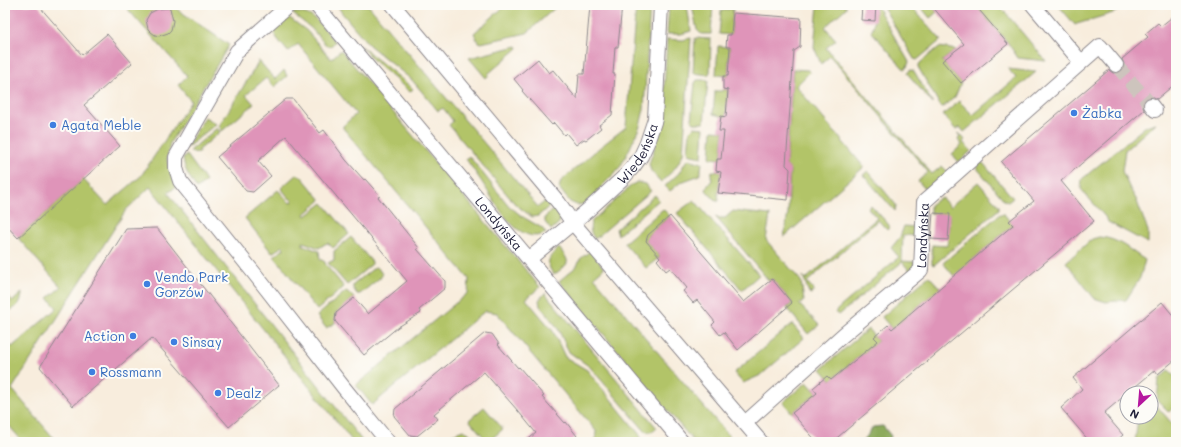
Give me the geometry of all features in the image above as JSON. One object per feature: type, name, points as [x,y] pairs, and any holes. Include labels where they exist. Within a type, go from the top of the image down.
[{"type":"street","points":[[289,5],[237,51],[176,157],[176,168],[180,182],[388,442]]},
{"type":"street","name":"Londyńska","points":[[316,5],[682,442]]},
{"type":"street","points":[[393,5],[559,202],[573,223],[761,442]]},
{"type":"street","name":"Wiedeńska","points":[[529,259],[573,223],[624,177],[638,160],[647,143],[652,131],[655,112],[661,5]]},
{"type":"street","points":[[1033,5],[1081,62],[1100,46],[1116,65]]},
{"type":"street","name":"Londyńska","points":[[745,423],[843,335],[921,270],[924,202],[1081,62]]},
{"type":"green space","points":[[124,5],[171,5],[229,45],[170,143],[167,160],[171,174],[178,185],[168,193],[363,442],[353,442],[150,187],[126,210],[12,389],[57,442],[23,442],[5,421],[5,339],[12,347],[57,308],[48,298],[61,287],[18,238],[83,179],[107,205],[141,176],[191,101],[178,85],[187,76]]},
{"type":"green space","points":[[337,5],[368,5],[538,207],[547,200],[552,204],[538,216],[532,217],[515,204],[449,125],[453,121],[443,108],[438,111],[412,80],[369,45]]},
{"type":"green space","points":[[506,5],[558,5],[527,33],[481,43],[478,42],[474,33]]},
{"type":"green space","points":[[636,5],[650,5],[644,109],[640,126],[620,167],[590,199],[584,204],[577,205],[570,202],[559,188],[561,181],[626,127]]},
{"type":"green space","points":[[669,5],[687,5],[691,31],[681,34],[667,34]]},
{"type":"green space","points":[[692,5],[713,5],[711,34],[701,34],[697,30]]},
{"type":"green space","points":[[818,5],[846,5],[846,8],[825,27],[836,40],[826,48],[932,174],[942,166],[948,172],[926,190],[918,181],[928,172],[830,56],[821,64],[814,47]]},
{"type":"green space","points":[[876,5],[909,62],[907,67],[904,69],[871,31],[873,28]]},
{"type":"green space","points":[[882,5],[910,5],[941,40],[917,60],[914,59]]},
{"type":"green space","points":[[919,5],[931,5],[937,12],[930,18]]},
{"type":"green space","points":[[975,5],[999,5],[1046,61],[1018,58],[1008,43]]},
{"type":"green space","points":[[1058,5],[1130,5],[1113,13],[1075,25]]},
{"type":"green space","points":[[733,8],[731,35],[719,34],[721,11]]},
{"type":"green space","points":[[292,13],[307,14],[317,20],[335,42],[331,46],[327,46],[311,28]]},
{"type":"green space","points":[[287,16],[307,31],[331,59],[341,50],[540,287],[526,299],[553,331],[565,357],[587,370],[640,435],[642,442],[595,442],[596,431],[497,313],[485,311],[372,405],[356,385],[468,293],[469,279],[343,128],[343,126],[356,114],[298,44],[288,52],[276,37],[275,30],[277,26]]},
{"type":"green space","points":[[691,38],[683,154],[674,169],[661,182],[651,171],[649,164],[662,125],[667,39],[682,40]]},
{"type":"green space","points":[[695,38],[711,39],[710,72],[708,75],[693,73]]},
{"type":"green space","points":[[361,46],[413,89],[410,92],[372,59]]},
{"type":"green space","points":[[517,46],[518,48],[488,74],[489,75],[486,78],[469,58]]},
{"type":"green space","points":[[718,46],[730,47],[728,76],[716,75]]},
{"type":"green space","points":[[939,47],[956,50],[942,61],[961,83],[955,97],[943,107],[941,107],[918,67],[920,63]]},
{"type":"green space","points":[[258,60],[275,79],[284,70],[287,76],[274,87],[266,78],[246,95],[254,104],[222,131],[219,126],[258,63]]},
{"type":"green space","points":[[793,69],[808,70],[810,72],[796,86],[864,167],[784,237],[788,213],[790,170],[786,165]]},
{"type":"green space","points":[[1008,69],[1036,72],[964,132],[960,127],[956,130],[943,115],[959,101],[973,115],[1016,78]]},
{"type":"green space","points":[[911,70],[914,71],[933,104],[907,73]]},
{"type":"green space","points":[[697,80],[708,80],[704,123],[694,123],[691,120],[695,83]]},
{"type":"green space","points":[[723,89],[728,90],[726,117],[713,114],[715,91],[722,91]]},
{"type":"green space","points":[[205,117],[216,124],[185,149]]},
{"type":"green space","points":[[1156,123],[1125,150],[1122,171],[1136,199],[1148,231],[1148,243],[1108,222],[1081,189],[1082,179],[1146,126]]},
{"type":"green space","points":[[694,127],[704,128],[702,157],[691,155],[688,151],[690,131]]},
{"type":"green space","points":[[217,128],[220,132],[199,150],[199,153],[191,152],[191,150]]},
{"type":"green space","points":[[712,130],[724,131],[721,159],[710,158]]},
{"type":"green space","points":[[959,133],[965,140],[963,142],[971,151],[959,162],[952,154],[962,145],[958,140],[960,136],[958,134]]},
{"type":"green space","points":[[187,155],[206,181],[197,189],[185,166],[183,157]]},
{"type":"green space","points":[[469,156],[509,206],[523,217],[542,228],[546,233],[536,236],[527,235],[511,223],[497,206],[466,159]]},
{"type":"green space","points":[[689,159],[702,163],[700,175],[681,182],[670,191],[665,186],[679,173]]},
{"type":"green space","points":[[980,163],[983,163],[1013,198],[1008,202],[1005,201],[976,167]]},
{"type":"green space","points":[[712,171],[721,172],[718,193],[719,201],[716,201],[705,189],[712,180]]},
{"type":"green space","points":[[868,171],[896,205],[895,211],[863,175]]},
{"type":"green space","points":[[297,174],[302,177],[321,200],[305,214],[306,216],[323,203],[349,234],[333,248],[328,243],[319,248],[303,242],[303,245],[319,251],[320,259],[325,262],[344,287],[317,310],[274,256],[284,249],[283,246],[272,253],[245,218],[278,190],[290,203],[293,201],[281,188]]},
{"type":"green space","points":[[637,182],[645,184],[651,191],[595,239],[590,230],[592,221]]},
{"type":"green space","points":[[978,182],[999,206],[999,209],[934,265],[932,264],[932,245],[947,246],[950,215],[930,213],[930,205],[941,197],[950,207]]},
{"type":"green space","points":[[655,195],[659,200],[618,235],[616,229]]},
{"type":"green space","points":[[694,200],[759,275],[742,290],[677,213]]},
{"type":"green space","points":[[871,205],[889,225],[889,228],[887,230],[878,220],[807,282],[814,290],[811,294],[809,293],[803,276],[806,279],[877,218],[868,208]]},
{"type":"green space","points":[[556,207],[561,216],[559,223],[551,230],[545,222],[545,217]]},
{"type":"green space","points":[[663,209],[670,216],[648,235],[646,241],[660,257],[646,268],[624,243]]},
{"type":"green space","points":[[733,211],[770,215],[766,240],[801,281],[804,301],[799,304],[819,325],[808,334],[787,308],[792,303],[772,279],[769,281],[715,216],[725,218]]},
{"type":"green space","points":[[1000,214],[1004,214],[1013,225],[954,276],[943,263]]},
{"type":"green space","points":[[904,226],[914,227],[916,229],[916,236],[903,235],[902,261],[915,262],[915,267],[910,271],[902,262],[839,315],[835,312],[899,257],[891,248],[900,237]]},
{"type":"green space","points":[[351,237],[372,262],[372,264],[347,285],[328,263],[334,260],[334,251]]},
{"type":"green space","points":[[1099,237],[1124,245],[1145,260],[1140,278],[1126,300],[1106,302],[1094,298],[1066,262],[1092,239]]},
{"type":"green space","points":[[559,248],[566,257],[567,263],[554,275],[549,267],[549,260],[552,254]]},
{"type":"green space","points":[[590,251],[604,268],[594,277],[734,442],[694,442],[559,281],[577,266],[580,259]]},
{"type":"green space","points":[[375,267],[378,268],[382,276],[360,294],[357,294],[353,288],[353,285]]},
{"type":"green space","points":[[929,276],[940,288],[892,329],[882,317]]},
{"type":"green space","points":[[346,291],[354,298],[338,312],[336,312],[335,323],[326,328],[317,316]]},
{"type":"green space","points":[[5,293],[13,301],[22,293],[21,300],[17,306],[9,311],[5,311],[5,308],[11,303],[5,296]]},
{"type":"green space","points":[[545,293],[657,428],[656,429],[650,432],[645,431],[590,367],[569,352],[557,327],[540,306],[539,300]]},
{"type":"green space","points":[[792,324],[804,338],[761,375],[743,383],[734,373]]},
{"type":"green space","points":[[868,329],[878,341],[831,380],[821,369]]},
{"type":"green space","points":[[1169,370],[1176,378],[1176,405],[1169,412],[1159,402],[1159,379]]},
{"type":"green space","points":[[807,382],[817,393],[792,413],[783,402]]},
{"type":"green space","points":[[484,407],[503,429],[488,442],[469,420]]},
{"type":"green space","points":[[1159,409],[1176,428],[1176,442],[1135,442],[1137,425],[1159,425]]},
{"type":"green space","points":[[883,426],[891,436],[889,442],[863,442],[873,427]]},
{"type":"green space","points":[[463,430],[469,433],[472,438],[471,442],[446,442],[448,436]]},
{"type":"building","name":"Agata Meble","points":[[5,5],[38,5],[82,55],[107,34],[132,63],[84,105],[120,146],[18,238],[5,224]]},
{"type":"building","points":[[590,5],[622,5],[618,47],[615,47],[612,115],[599,125],[601,128],[586,140],[584,139],[576,145],[566,133],[564,135],[554,123],[552,125],[522,91],[523,90],[514,79],[538,59],[549,73],[553,70],[577,99],[579,74],[584,74]]},
{"type":"building","points":[[862,5],[876,5],[875,21],[861,20]]},
{"type":"building","points":[[931,5],[975,5],[1008,44],[961,83],[942,61],[964,44]]},
{"type":"building","points":[[170,8],[173,21],[171,30],[168,33],[159,36],[155,35],[148,29],[146,20],[150,13],[158,9]]},
{"type":"building","points":[[733,13],[801,18],[800,47],[794,51],[786,165],[790,169],[788,200],[718,193],[721,172],[716,171],[717,159],[721,159],[724,131],[719,131],[721,116],[726,117],[728,90],[723,89],[723,76],[728,76],[730,47],[726,47],[727,35],[731,35]]},
{"type":"building","points":[[1176,14],[1176,83],[1157,99],[1150,97],[1145,99],[1143,102],[1144,110],[1061,181],[1094,221],[832,442],[817,442],[792,413],[817,393],[813,388],[827,376],[831,380],[878,341],[874,337],[888,325],[892,329],[1013,225],[1009,221],[1034,201],[1001,162],[1109,70],[1113,73],[1122,71],[1124,64],[1122,59],[1148,37],[1145,34],[1158,23],[1161,26]]},
{"type":"building","points":[[286,99],[293,99],[320,133],[324,130],[346,160],[380,196],[378,197],[419,248],[417,249],[445,281],[445,288],[419,310],[421,313],[398,327],[364,355],[335,321],[336,313],[354,298],[368,314],[407,281],[286,136],[258,161],[271,176],[253,192],[246,191],[217,157]]},
{"type":"building","points":[[933,213],[950,214],[948,240],[931,239]]},
{"type":"building","points":[[670,216],[744,302],[772,279],[792,303],[738,350],[724,332],[720,335],[712,325],[715,322],[697,300],[693,303],[683,291],[687,288],[670,268],[666,271],[657,260],[660,257],[646,241],[648,235]]},
{"type":"building","name":"Vendo Park Gorzów","points":[[157,228],[279,385],[229,427],[152,338],[73,406],[40,367],[126,229]]},
{"type":"building","points":[[1162,302],[1176,319],[1176,359],[1158,374],[1155,370],[1137,385],[1119,385],[1119,400],[1104,413],[1123,435],[1115,442],[1090,442],[1061,408],[1082,389],[1073,378]]},
{"type":"building","points":[[485,333],[492,334],[499,344],[498,345],[518,368],[519,367],[544,396],[542,397],[577,436],[570,442],[525,442],[536,433],[484,372],[434,414],[438,419],[417,436],[410,435],[394,416],[395,409]]},
{"type":"tunnel","points":[[1116,65],[1151,105]]},
{"type":"place","name":"Żabka","points":[[1074,113]]},
{"type":"place","name":"Agata Meble","points":[[53,125]]},
{"type":"place","name":"Vendo Park Gorzów","points":[[147,284]]},
{"type":"place","name":"Action","points":[[133,336]]},
{"type":"place","name":"Sinsay","points":[[174,342]]},
{"type":"place","name":"Rossmann","points":[[92,372]]},
{"type":"place","name":"Dealz","points":[[218,393]]}]
